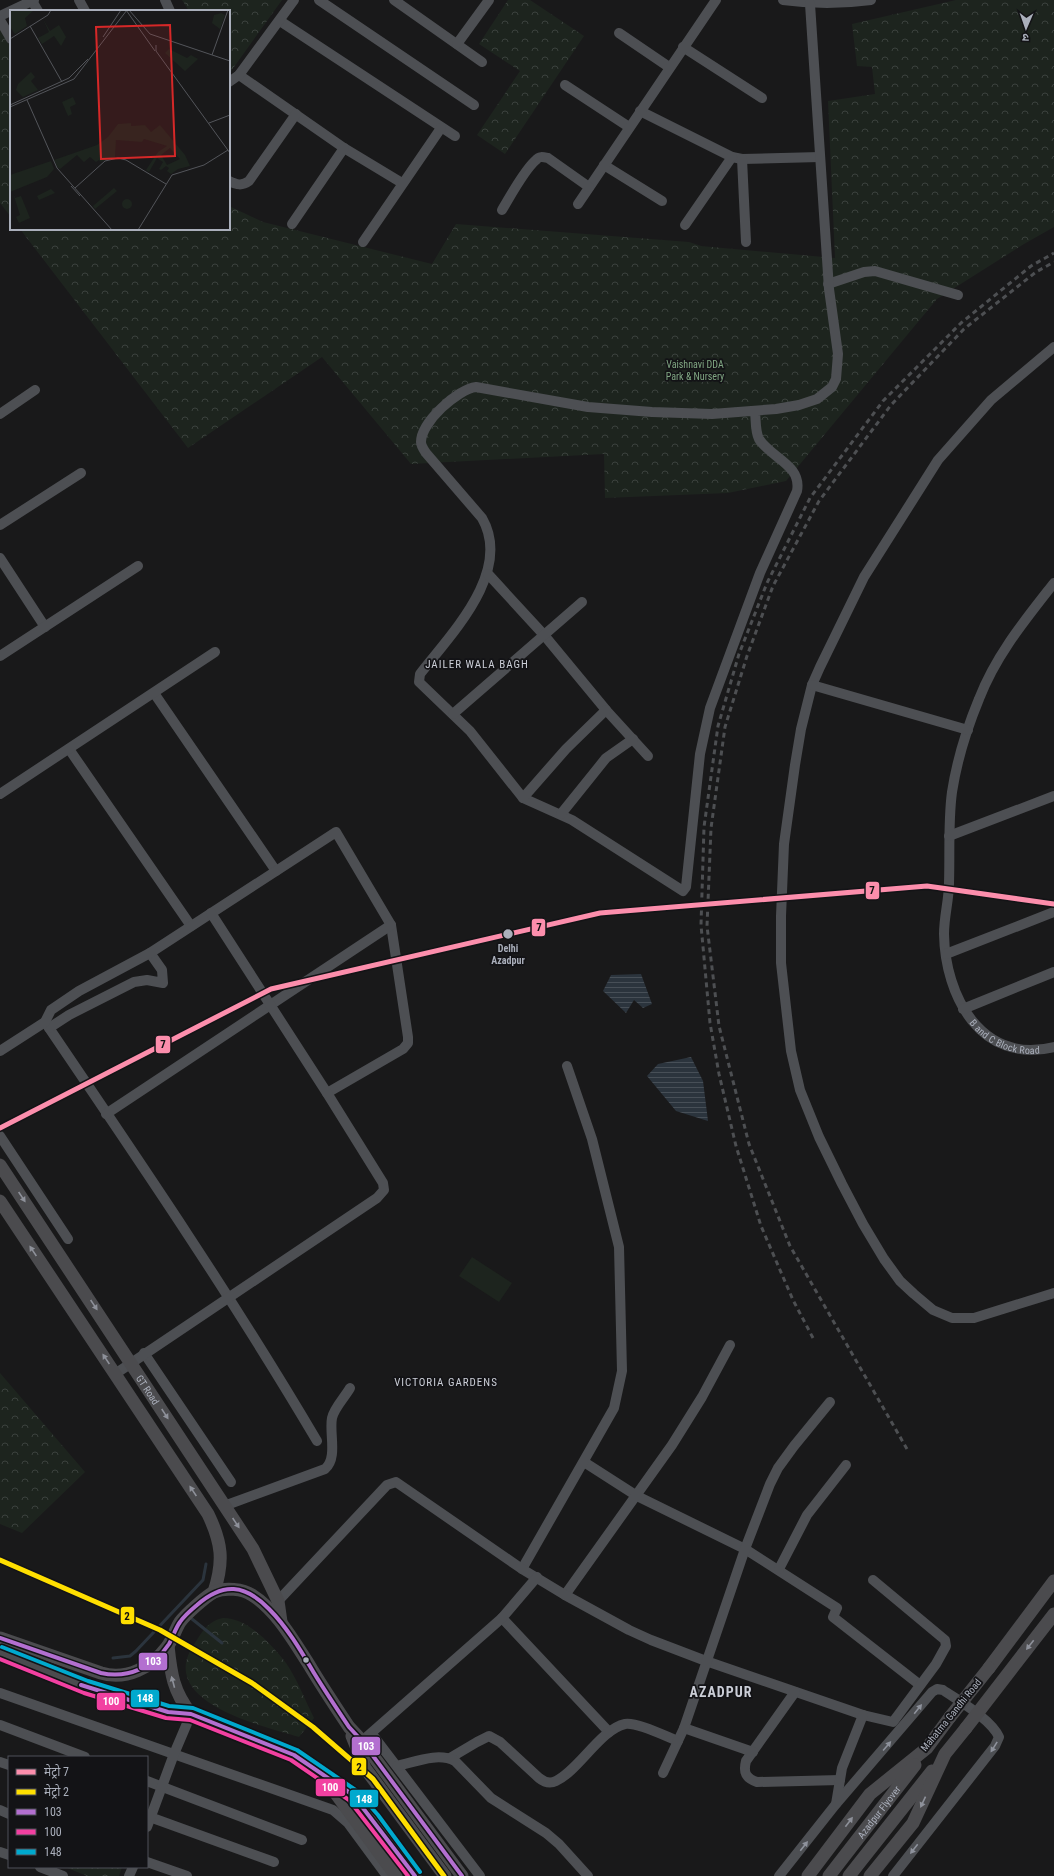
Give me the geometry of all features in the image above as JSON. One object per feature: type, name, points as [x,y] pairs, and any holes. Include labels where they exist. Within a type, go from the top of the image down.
[{"type":"main road","name":"GT Road","points":[[0,1165],[253,1549],[278,1601],[281,1622]]},
{"type":"main road","name":"GT Road","points":[[0,1201],[208,1514],[219,1540],[221,1559],[219,1578],[214,1592]]},
{"type":"main road","name":"Mahatma Gandhi Road","points":[[808,1876],[870,1794],[927,1748],[1054,1581]]},
{"type":"main road","points":[[0,1638],[110,1676],[119,1676],[138,1670],[155,1660],[168,1646],[180,1622],[214,1592],[233,1590],[252,1595],[281,1622],[348,1727],[365,1768],[445,1876]]},
{"type":"main road","name":"Mahatma Gandhi Road","points":[[870,1876],[913,1823],[946,1754],[1054,1614]]},
{"type":"main road","points":[[168,1646],[175,1690],[191,1714]]},
{"type":"main road","points":[[0,1653],[86,1687],[168,1712],[191,1714],[294,1755],[353,1795],[373,1819],[415,1876]]},
{"type":"main road","points":[[348,1727],[367,1738],[462,1876]]},
{"type":"main road","name":"Azadpur Flyover","points":[[829,1876],[927,1748]]},
{"type":"main road","name":"Azadpur Flyover","points":[[848,1876],[946,1754]]},
{"type":"main road","points":[[323,1776],[396,1876]]},
{"type":"street","points":[[12,10],[33,0],[38,10]]},
{"type":"street","points":[[79,0],[84,10]]},
{"type":"street","points":[[165,0],[170,10]]},
{"type":"street","points":[[230,81],[240,75],[294,0]]},
{"type":"street","points":[[319,0],[474,105]]},
{"type":"street","points":[[394,0],[482,62]]},
{"type":"street","points":[[457,44],[488,0]]},
{"type":"street","points":[[578,204],[716,0]]},
{"type":"street","points":[[783,0],[810,4],[846,3],[871,0]]},
{"type":"street","points":[[755,411],[757,433],[759,438],[770,452],[794,471],[798,484],[797,491],[760,573],[710,708],[700,754],[686,889],[680,890],[560,814],[523,798],[470,731],[422,686],[418,679],[420,674],[478,596],[488,574],[490,548],[485,524],[426,453],[421,442],[427,423],[464,390],[476,387],[588,407],[652,412],[712,414],[755,411],[798,405],[817,399],[832,387],[836,379],[838,354],[828,284],[810,4]]},
{"type":"street","points":[[0,16],[10,11]]},
{"type":"street","points":[[0,20],[10,37]]},
{"type":"street","points":[[280,21],[455,136]]},
{"type":"street","points":[[619,33],[670,67]]},
{"type":"street","points":[[683,47],[762,98]]},
{"type":"street","points":[[240,75],[344,148],[402,183]]},
{"type":"street","points":[[565,85],[629,127]]},
{"type":"street","points":[[640,111],[737,158],[820,157]]},
{"type":"street","points":[[230,182],[236,185],[244,185],[249,181],[296,114]]},
{"type":"street","points":[[363,242],[441,128]]},
{"type":"street","points":[[292,224],[344,148]]},
{"type":"street","points":[[502,210],[525,174],[539,158],[548,158],[589,187]]},
{"type":"street","points":[[685,225],[737,158]]},
{"type":"street","points":[[737,158],[746,242]]},
{"type":"street","points":[[604,165],[662,201]]},
{"type":"street","points":[[828,284],[864,272],[875,272],[958,295]]},
{"type":"street","points":[[1054,347],[991,400],[938,460],[864,577],[812,685],[801,729],[784,844],[781,916],[781,963],[791,1050],[798,1083],[806,1108],[860,1218],[884,1259],[900,1281],[914,1294],[933,1310],[952,1318],[974,1318],[1054,1293]]},
{"type":"street","points":[[0,414],[35,390]]},
{"type":"street","points":[[0,525],[81,473]]},
{"type":"street","points":[[0,558],[45,627]]},
{"type":"street","points":[[0,656],[138,566]]},
{"type":"street","points":[[488,574],[544,635],[606,710],[648,756]]},
{"type":"street","name":"B and C Block Road","points":[[1053,587],[1001,653],[979,699],[968,730],[959,759],[952,792],[949,836],[949,884],[944,934],[946,954],[952,980],[963,1009],[977,1028],[1001,1043],[1020,1049],[1037,1051],[1054,1047]]},
{"type":"street","points":[[453,714],[582,602]]},
{"type":"street","points":[[0,794],[215,652]]},
{"type":"street","points":[[812,685],[968,730]]},
{"type":"street","points":[[154,693],[276,871]]},
{"type":"street","points":[[523,798],[566,749],[606,710]]},
{"type":"street","points":[[560,814],[606,758],[632,739]]},
{"type":"street","points":[[68,749],[191,926]]},
{"type":"street","points":[[949,836],[1054,796]]},
{"type":"street","points":[[317,1441],[278,1375],[228,1297],[47,1025],[51,1010],[79,991],[150,953],[336,832],[390,925],[408,1042],[403,1049],[327,1093]]},
{"type":"street","points":[[946,954],[1054,912]]},
{"type":"street","points":[[115,1374],[144,1353],[382,1194],[384,1184],[211,913]]},
{"type":"street","points":[[106,1114],[390,925]]},
{"type":"street","points":[[0,1051],[47,1025],[134,982],[146,980],[163,983],[162,970],[150,953]]},
{"type":"street","points":[[963,1009],[1054,972]]},
{"type":"street","points":[[522,1568],[614,1408],[622,1371],[619,1247],[598,1161],[567,1066]]},
{"type":"street","points":[[0,1136],[68,1239]]},
{"type":"street","points":[[565,1595],[637,1496],[687,1422],[730,1345]]},
{"type":"street","points":[[144,1353],[231,1482]]},
{"type":"street","points":[[224,1506],[325,1469],[328,1466],[332,1449],[332,1417],[350,1388]]},
{"type":"street","points":[[662,1773],[684,1728],[745,1549],[764,1499],[778,1468],[830,1402]]},
{"type":"street","points":[[584,1462],[637,1496],[745,1549],[837,1608],[833,1617],[920,1685]]},
{"type":"street","points":[[778,1570],[807,1515],[846,1465]]},
{"type":"street","points":[[278,1601],[391,1482],[400,1483],[522,1568],[565,1595],[651,1640],[795,1692],[863,1715],[893,1722],[936,1664],[946,1646],[945,1640],[872,1580]]},
{"type":"street","points":[[480,1876],[397,1766],[367,1738],[502,1618],[537,1577]]},
{"type":"street","points":[[502,1618],[609,1732]]},
{"type":"street","points":[[779,1876],[836,1804],[932,1692],[937,1689],[943,1690],[965,1705],[996,1731],[999,1737],[995,1746],[893,1876]]},
{"type":"street","points":[[795,1692],[753,1752],[744,1767],[745,1774],[748,1779],[757,1782],[840,1780]]},
{"type":"street","points":[[0,1693],[333,1810],[348,1823],[387,1876]]},
{"type":"street","points":[[191,1714],[149,1816],[274,1862]]},
{"type":"street","points":[[836,1804],[844,1763],[863,1715]]},
{"type":"street","points":[[397,1766],[426,1759],[450,1758],[489,1736],[500,1742],[539,1778],[543,1781],[550,1782],[562,1777],[609,1732],[619,1726],[632,1724],[678,1741]]},
{"type":"street","points":[[0,1725],[82,1756]]},
{"type":"street","points":[[684,1728],[753,1752]]},
{"type":"street","points":[[450,1758],[455,1761],[484,1792],[500,1805],[546,1833],[559,1844],[588,1876]]},
{"type":"street","points":[[148,1781],[302,1840]]},
{"type":"street","points":[[148,1862],[187,1876]]},
{"type":"street","points":[[43,1868],[63,1876]]},
{"type":"green space","points":[[182,0],[282,0],[230,73],[230,10],[188,10]]},
{"type":"green space","points":[[508,0],[530,0],[584,36],[505,154],[477,135],[520,71],[479,44]]},
{"type":"green space","name":"Vaishnavi DDA Park & Nursery","points":[[956,0],[1054,0],[1054,227],[1024,244],[937,299],[786,481],[728,493],[605,498],[604,454],[411,464],[322,357],[188,448],[21,230],[230,230],[230,206],[263,222],[432,264],[456,224],[689,242],[701,246],[835,258],[828,101],[875,94],[872,67],[857,66],[852,24]]},
{"type":"green space","points":[[0,29],[10,46],[10,216],[0,203]]},
{"type":"green space","points":[[472,1257],[512,1283],[499,1302],[459,1276]]},
{"type":"green space","points":[[0,1373],[85,1472],[22,1533],[0,1524]]},
{"type":"green space","points":[[223,1618],[241,1622],[258,1633],[266,1640],[290,1669],[314,1718],[299,1737],[262,1726],[219,1708],[201,1697],[189,1682],[186,1666],[193,1646],[209,1625]]},
{"type":"green space","points":[[67,1868],[122,1868],[119,1876],[87,1876]]},
{"type":"shaded area","points":[[641,974],[652,1004],[643,1008],[634,1000],[626,1013],[603,991],[611,975]]},
{"type":"shaded area","points":[[691,1057],[703,1081],[708,1121],[676,1111],[647,1076],[658,1064]]},
{"type":"waterway","points":[[113,1658],[130,1656],[136,1651],[203,1580],[206,1564]]},
{"type":"waterway","points":[[192,1619],[222,1643]]},
{"type":"railway","points":[[813,1338],[793,1300],[761,1226],[736,1146],[719,1074],[710,1023],[701,925],[704,827],[718,726],[739,654],[767,583],[810,498],[883,401],[961,323],[1031,266],[1054,253]]},
{"type":"railway","points":[[907,1449],[790,1246],[749,1144],[719,1026],[707,926],[711,828],[725,727],[747,656],[773,586],[819,501],[891,405],[964,329],[1036,272],[1054,262]]},
{"type":"metro line","name":"7","points":[[0,1128],[271,989],[600,913],[927,886],[1054,904]]},
{"type":"metro line","name":"2","points":[[0,1560],[160,1630],[252,1683],[313,1727],[373,1779],[444,1876]]},
{"type":"transit line","name":"103","points":[[0,1638],[101,1673],[130,1673],[148,1665],[156,1659],[169,1644],[177,1627],[190,1611],[216,1592],[234,1589],[251,1595],[269,1609],[288,1631],[349,1727],[362,1741],[462,1876]]},
{"type":"transit line","name":"148","points":[[2,1647],[88,1681],[169,1706],[193,1708],[297,1750],[357,1791],[378,1815],[420,1872]]},
{"type":"transit line","name":"100","points":[[0,1659],[84,1693],[166,1718],[190,1720],[291,1760],[349,1800],[408,1876]]},
{"type":"transit line","name":"103","points":[[81,1685],[168,1712],[191,1714],[294,1755],[353,1795],[415,1876]]},
{"type":"place","name":"Delhi Azadpur","points":[[508,934]]},
{"type":"district","name":"JAILER WALA BAGH","points":[[477,664]]},
{"type":"district","name":"VICTORIA GARDENS","points":[[446,1382]]},
{"type":"district","name":"AZADPUR","points":[[721,1692]]}]
